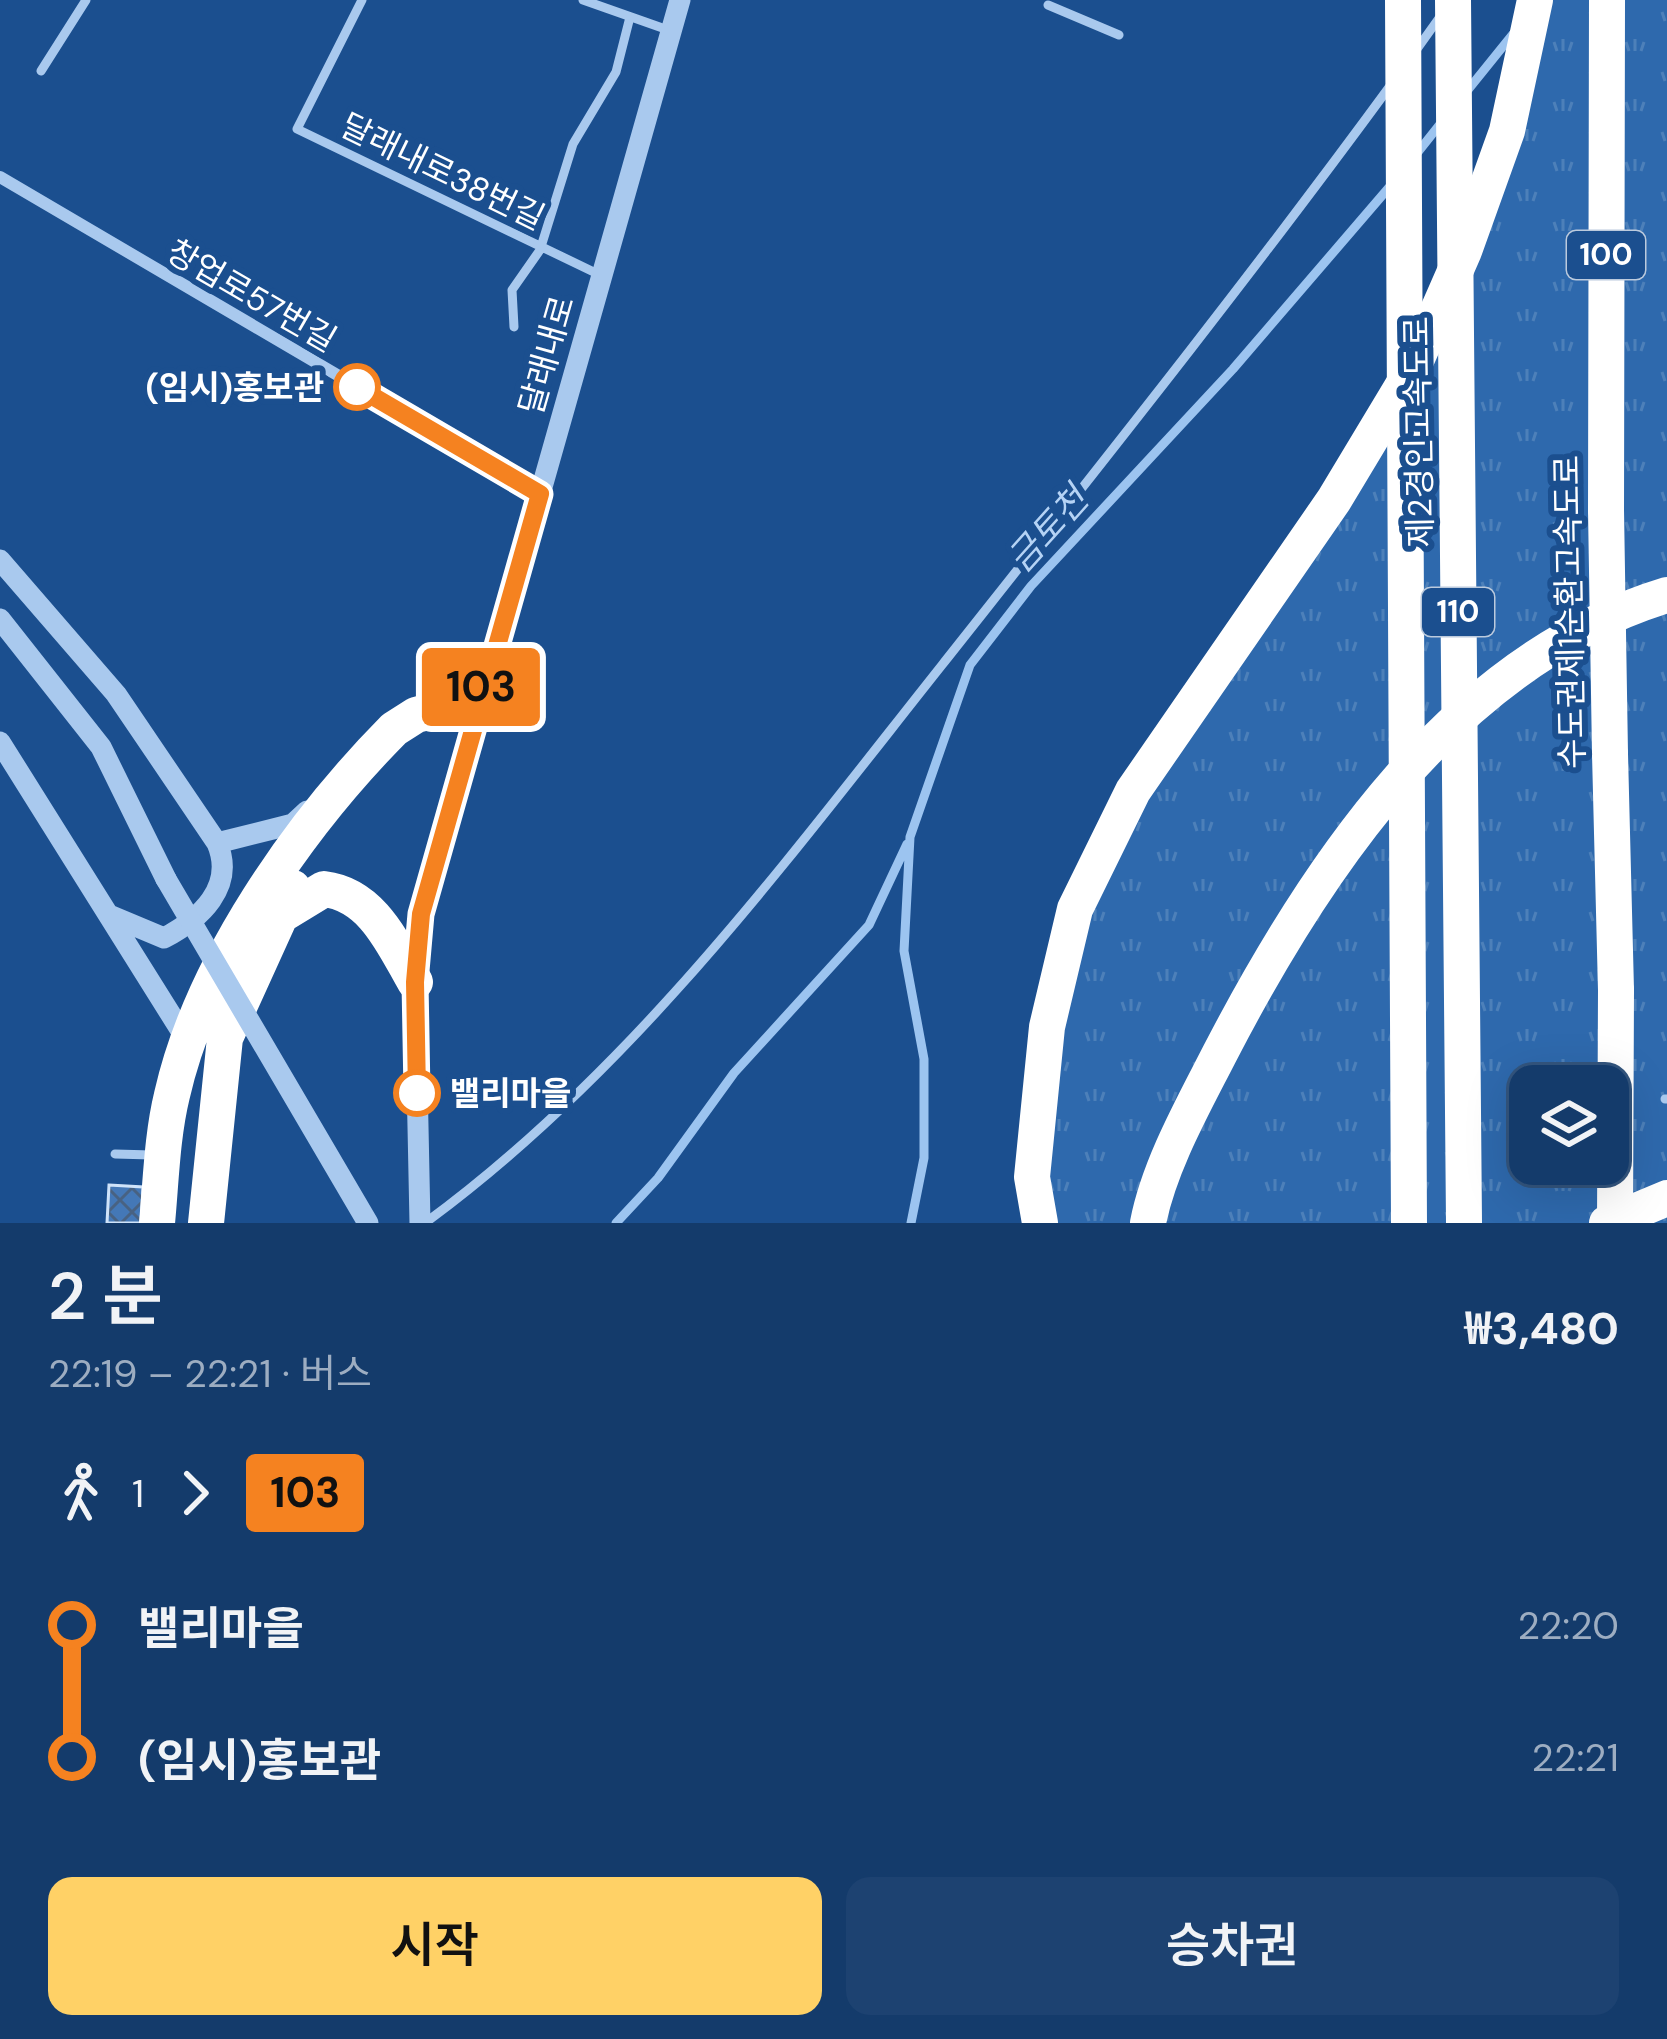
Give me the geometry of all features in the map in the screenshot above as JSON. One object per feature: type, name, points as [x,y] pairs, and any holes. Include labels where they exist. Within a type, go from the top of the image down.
[{"type":"highway","name":"제2경인고속도로","points":[[1403,0],[1409,1223]]},
{"type":"highway","name":"제2경인고속도로","points":[[1453,0],[1464,1223]]},
{"type":"highway","points":[[1040,1223],[1033,1177],[1047,1027],[1075,909],[1133,791],[1334,500],[1411,372],[1464,251],[1507,131],[1534,0]]},
{"type":"highway","name":"수도권제1순환고속도로","points":[[1607,0],[1610,754],[1616,990],[1611,1223]]},
{"type":"highway","points":[[1148,1223],[1191,1111],[1272,953],[1346,844],[1420,758],[1509,676],[1628,607],[1667,595]]},
{"type":"highway","points":[[158,1223],[171,1097],[188,1042],[254,909],[357,767],[394,729],[416,715],[478,699]]},
{"type":"highway","points":[[206,1223],[225,1038],[275,920],[380,770],[407,743],[478,699]]},
{"type":"highway","points":[[275,920],[324,890],[354,897],[385,930],[415,982]]},
{"type":"highway","points":[[1611,1223],[1667,1198]]},
{"type":"street","name":"달래내로","points":[[422,1223],[415,982],[421,914],[478,699],[680,0]]},
{"type":"street","name":"창업로57번길","points":[[0,177],[540,494]]},
{"type":"street","points":[[0,560],[116,694],[224,860],[218,889],[197,921],[164,938],[109,915]]},
{"type":"street","points":[[0,619],[101,747],[166,879],[368,1223]]},
{"type":"street","points":[[0,742],[188,1042]]},
{"type":"street","points":[[217,843],[293,824],[357,767]]},
{"type":"lane","points":[[41,71],[86,0]]},
{"type":"lane","name":"달래내로38번길","points":[[362,0],[297,129],[603,277]]},
{"type":"lane","points":[[583,0],[671,31]]},
{"type":"lane","points":[[422,1223],[540,1132],[695,970],[1048,531],[1453,0]]},
{"type":"lane","points":[[1048,5],[1119,35]]},
{"type":"lane","points":[[514,327],[512,290],[540,250],[573,144],[616,72],[630,17]]},
{"type":"lane","points":[[115,1154],[164,1155]]},
{"type":"green space","points":[[1535,0],[1667,0],[1667,1223],[1040,1223],[1075,909],[1411,372]]},
{"type":"building","points":[[109,1185],[143,1187],[141,1223],[107,1223]]},
{"type":"waterway","name":"금토천","points":[[1467,91],[1513,34]]},
{"type":"waterway","name":"금토천","points":[[1414,157],[1441,123]]},
{"type":"waterway","name":"금토천","points":[[911,1223],[924,1158],[924,1059],[904,951],[910,837],[970,665],[1031,586],[1233,369],[1392,184]]},
{"type":"waterway","points":[[616,1223],[658,1178],[734,1073],[869,925],[907,844]]},
{"type":"bus line","name":"103","points":[[357,387],[540,494],[478,699],[421,914],[415,982],[417,1093]]},
{"type":"place","name":"(임시)홍보관","points":[[357,387]]},
{"type":"place","name":"밸리마을","points":[[417,1093]]}]
